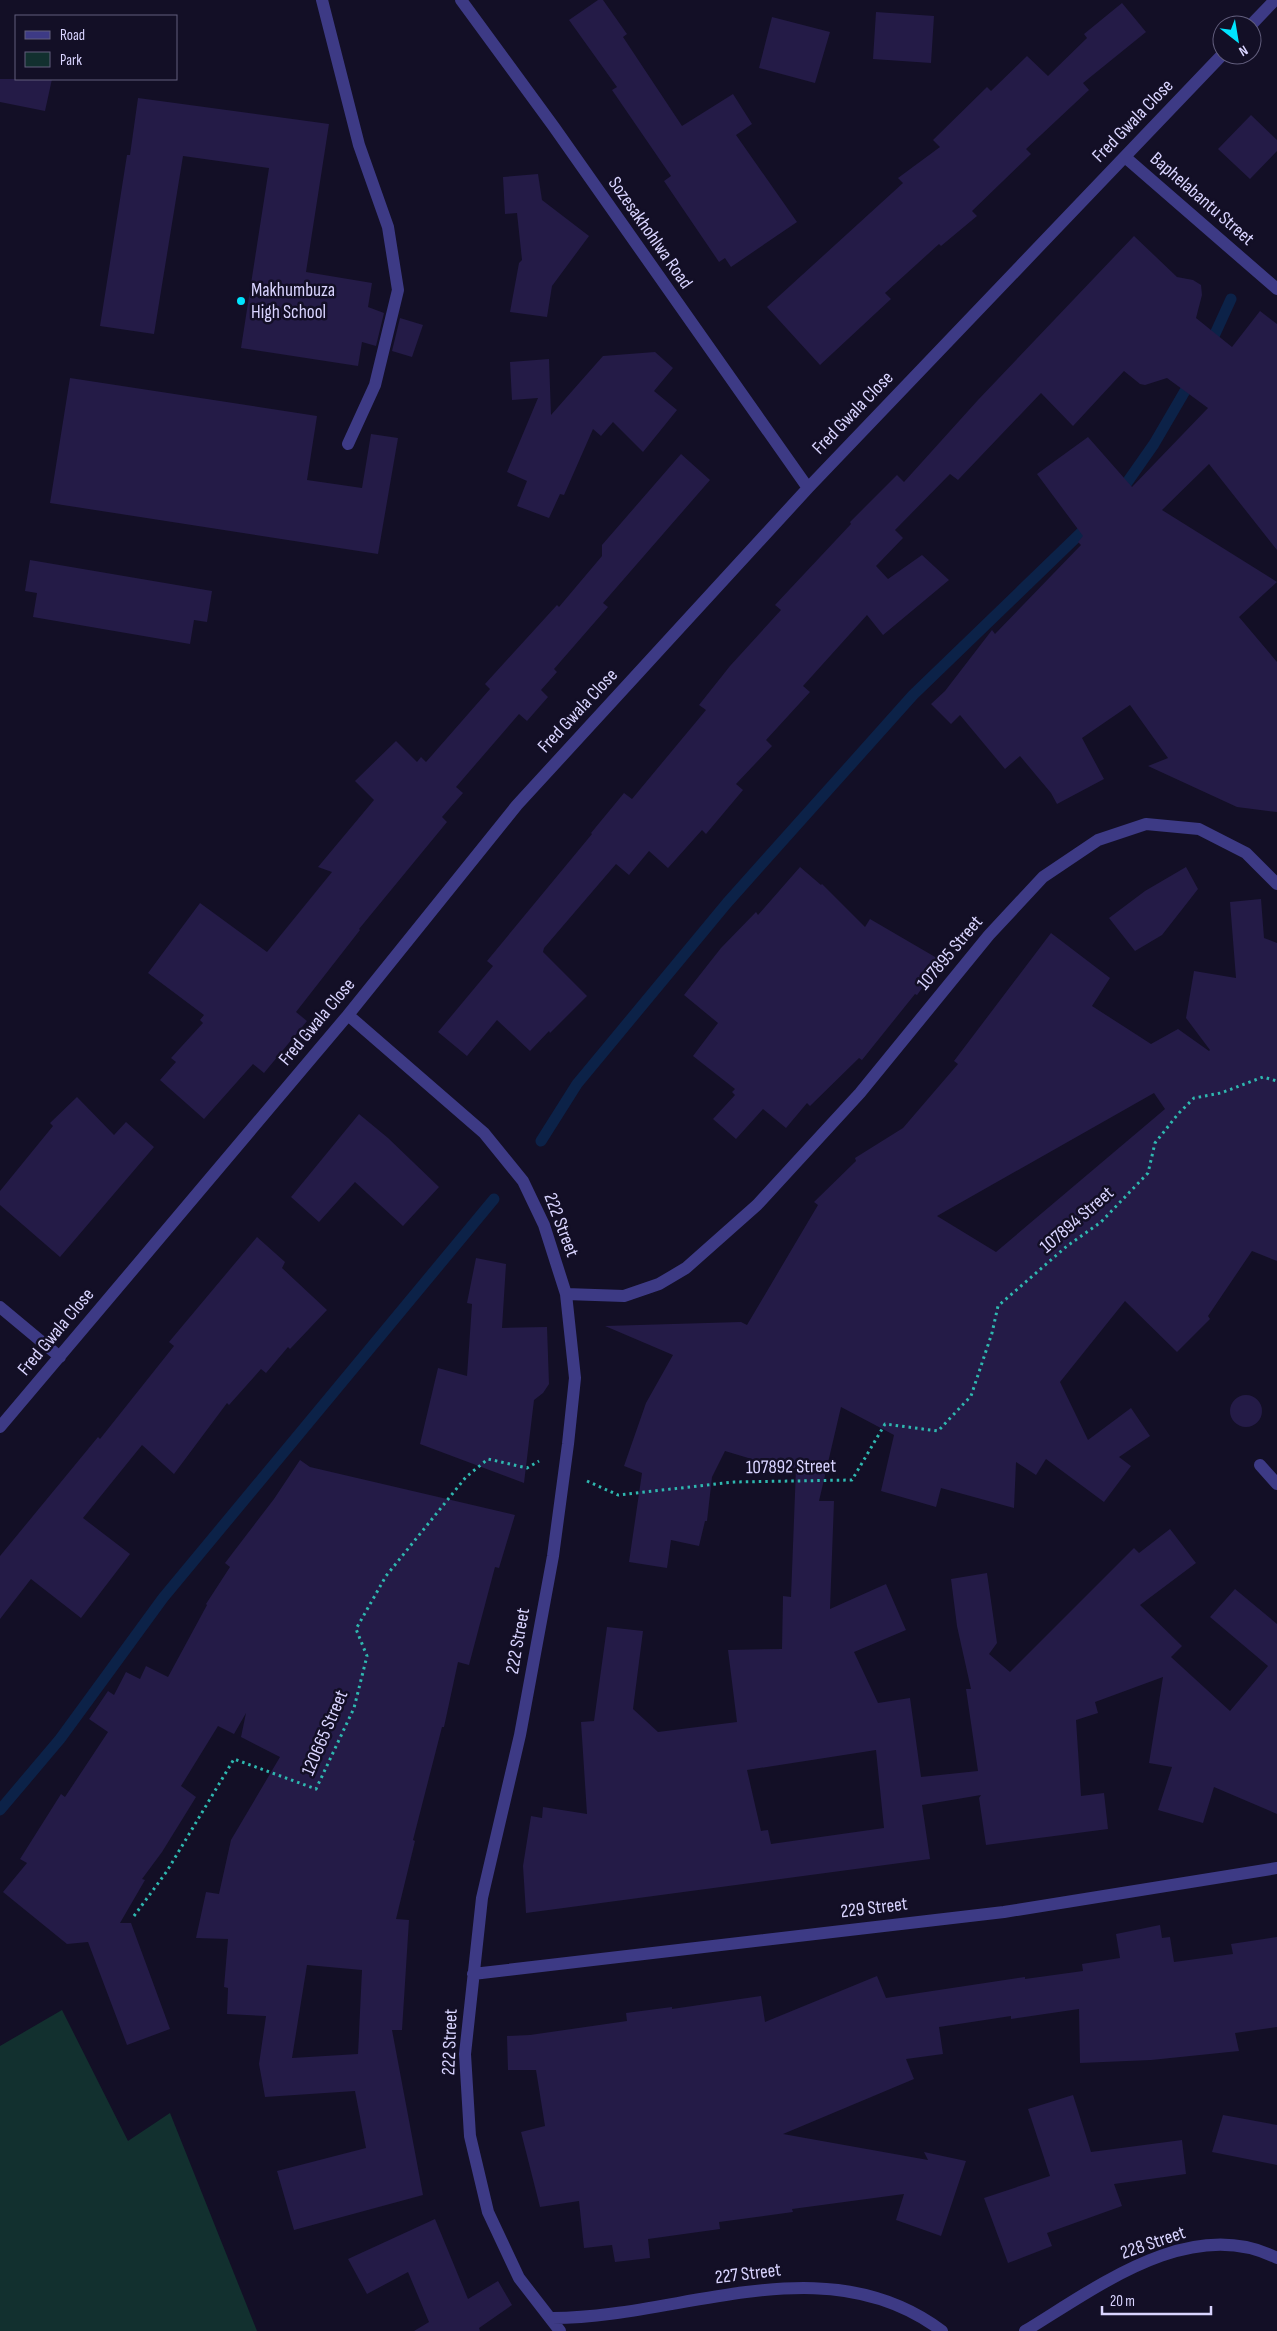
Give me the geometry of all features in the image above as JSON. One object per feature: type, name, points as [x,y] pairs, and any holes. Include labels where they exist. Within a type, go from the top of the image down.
[{"type":"street","points":[[322,0],[359,145],[388,228],[398,290],[375,385],[348,444]]},
{"type":"street","name":"Sozesakhohlwa Road","points":[[461,0],[554,127],[808,488]]},
{"type":"street","points":[[1260,15],[1275,0]]},
{"type":"street","name":"Fred Gwala Close","points":[[0,1427],[348,1015],[517,805],[808,488],[1212,65]]},
{"type":"street","name":"Baphelabantu Street","points":[[1124,157],[1277,289]]},
{"type":"street","name":"107895 Street","points":[[566,1294],[624,1296],[659,1284],[686,1268],[757,1204],[860,1093],[989,934],[1044,877],[1098,840],[1146,824],[1199,829],[1246,853],[1277,884]]},
{"type":"street","name":"222 Street","points":[[348,1015],[484,1132],[523,1181],[544,1225],[566,1294],[574,1378],[568,1444],[553,1556],[520,1736],[482,1898],[466,2054],[470,2136],[488,2212],[518,2278],[560,2331]]},
{"type":"street","points":[[0,1307],[60,1357]]},
{"type":"street","points":[[1260,1465],[1277,1484]]},
{"type":"street","name":"229 Street","points":[[473,1974],[1004,1912],[1277,1868]]},
{"type":"street","name":"228 Street","points":[[1025,2331],[1134,2265],[1186,2248],[1226,2244],[1268,2253],[1277,2258]]},
{"type":"street","name":"227 Street","points":[[550,2318],[584,2318],[779,2288],[835,2289],[887,2300],[942,2331]]},
{"type":"path","name":"107894 Street","points":[[992,1333],[998,1306],[1068,1246],[1101,1222],[1148,1173],[1155,1143],[1194,1098],[1221,1093],[1263,1077],[1277,1081]]},
{"type":"path","name":"107892 Street","points":[[564,1471],[618,1495],[734,1482],[852,1480],[885,1424],[938,1431],[971,1396],[992,1333]]},
{"type":"path","name":"120665 Street","points":[[134,1916],[167,1871],[234,1759],[316,1789],[354,1708],[367,1656],[356,1629],[386,1576],[466,1477],[488,1459],[526,1468],[568,1444]]},
{"type":"green space","points":[[62,2010],[128,2141],[170,2113],[257,2331],[0,2331],[0,2046]]},
{"type":"building","points":[[598,0],[603,0],[627,34],[623,37],[682,126],[733,94],[752,124],[736,135],[797,222],[731,267],[725,258],[719,262],[664,181],[671,176],[612,90],[617,87],[569,20]]},
{"type":"building","points":[[1122,3],[1146,32],[1083,83],[1089,90],[1026,149],[1031,154],[972,211],[977,216],[941,246],[939,244],[885,293],[891,299],[820,365],[767,307],[903,183],[898,178],[940,147],[933,140],[987,87],[991,91],[1027,56],[1048,76],[1087,38],[1084,34]]},
{"type":"building","points":[[876,12],[934,16],[931,63],[873,59]]},
{"type":"building","points":[[772,17],[830,32],[815,83],[759,68]]},
{"type":"building","points":[[0,79],[52,80],[45,111],[0,102]]},
{"type":"building","points":[[138,98],[329,124],[306,272],[372,283],[368,307],[384,313],[376,346],[362,342],[358,366],[241,348],[269,168],[183,156],[154,334],[100,326]]},
{"type":"building","points":[[1251,115],[1277,140],[1277,151],[1250,179],[1218,149]]},
{"type":"building","points":[[538,174],[542,200],[589,236],[552,286],[547,317],[510,312],[519,263],[522,260],[517,213],[505,214],[503,177]]},
{"type":"building","points":[[1134,236],[1177,277],[1193,280],[1201,285],[1202,295],[1196,318],[1232,347],[1260,311],[1277,324],[1277,550],[1209,464],[1162,510],[1277,582],[1239,617],[1277,662],[1277,812],[1237,807],[1148,766],[1168,758],[1130,705],[1082,738],[1104,779],[1057,804],[1051,793],[1020,756],[1005,769],[960,715],[951,724],[931,704],[945,691],[992,630],[995,634],[1081,545],[1078,542],[1083,536],[1037,474],[1088,437],[1132,487],[1208,408],[1167,378],[1145,385],[1140,384],[1124,371],[1073,426],[1041,393],[958,480],[950,474],[895,530],[903,538],[876,566],[888,579],[922,555],[949,580],[883,635],[867,615],[803,686],[810,692],[766,740],[772,746],[736,784],[743,790],[706,834],[702,830],[668,868],[649,851],[629,875],[616,864],[544,948],[543,952],[587,996],[550,1033],[549,1031],[530,1051],[497,1020],[467,1056],[438,1032],[493,966],[487,961],[624,793],[632,799],[706,710],[699,705],[730,666],[781,610],[775,605],[851,524],[850,522],[897,475],[904,482],[978,400]]},
{"type":"building","points":[[400,318],[423,325],[412,357],[392,351]]},
{"type":"building","points":[[655,352],[673,368],[654,391],[677,410],[643,452],[613,422],[601,436],[593,429],[564,495],[560,494],[549,518],[517,506],[527,481],[507,472],[538,398],[512,400],[510,362],[549,359],[551,415],[603,356]]},
{"type":"building","points":[[70,378],[317,416],[307,480],[362,488],[371,434],[398,438],[378,554],[50,503]]},
{"type":"building","points":[[681,454],[710,480],[603,603],[608,607],[554,669],[557,672],[541,690],[548,697],[527,721],[519,714],[456,787],[463,793],[442,817],[447,822],[359,929],[296,1012],[307,1021],[264,1073],[253,1064],[204,1119],[160,1080],[176,1062],[171,1058],[203,1023],[200,1020],[204,1015],[148,973],[200,903],[267,952],[332,872],[318,867],[374,800],[355,781],[396,741],[417,762],[421,757],[426,762],[490,689],[485,684],[557,605],[559,607],[602,556],[602,545]]},
{"type":"building","points":[[30,560],[212,591],[207,622],[194,620],[190,644],[33,617],[37,593],[25,591]]},
{"type":"building","points":[[800,867],[822,884],[865,927],[870,919],[942,961],[917,995],[915,994],[862,1060],[859,1058],[810,1106],[807,1103],[786,1128],[763,1109],[736,1139],[713,1119],[735,1095],[732,1092],[735,1089],[693,1056],[718,1023],[684,995],[721,948],[756,912],[758,915]]},
{"type":"building","points":[[1186,867],[1198,889],[1162,935],[1135,951],[1109,918],[1145,891]]},
{"type":"building","points":[[1261,899],[1264,938],[1277,943],[1277,1261],[1252,1251],[1208,1316],[1210,1319],[1177,1352],[1125,1301],[1060,1382],[1088,1440],[1131,1408],[1150,1436],[1119,1457],[1131,1466],[1104,1502],[1046,1459],[1036,1475],[1016,1462],[1014,1508],[941,1488],[936,1507],[881,1491],[894,1435],[841,1407],[819,1501],[834,1501],[830,1609],[886,1584],[906,1630],[854,1652],[878,1703],[910,1698],[921,1777],[978,1771],[966,1689],[971,1689],[957,1626],[951,1579],[987,1573],[997,1643],[989,1654],[1010,1672],[1134,1548],[1139,1553],[1170,1529],[1196,1563],[1140,1605],[1182,1646],[1171,1657],[1230,1711],[1268,1666],[1210,1617],[1235,1589],[1277,1624],[1277,1814],[1214,1787],[1203,1823],[1158,1810],[1172,1767],[1149,1763],[1163,1677],[1095,1702],[1098,1713],[1076,1720],[1081,1796],[1104,1793],[1108,1829],[986,1845],[979,1798],[981,1795],[922,1805],[930,1859],[526,1913],[523,1866],[531,1816],[542,1818],[543,1807],[587,1814],[581,1722],[594,1721],[607,1627],[643,1631],[633,1709],[658,1732],[737,1722],[728,1650],[782,1649],[783,1596],[791,1597],[796,1468],[778,1467],[725,1451],[712,1477],[707,1521],[705,1521],[699,1546],[671,1540],[667,1568],[629,1562],[642,1473],[624,1466],[646,1403],[673,1355],[605,1326],[741,1322],[747,1325],[818,1205],[814,1202],[856,1161],[855,1158],[903,1128],[958,1064],[954,1061],[1051,933],[1110,978],[1092,1006],[1151,1044],[1178,1029],[1209,1051],[1186,1018],[1194,971],[1236,978],[1230,902]],"holes":[[[1154,1093],[1165,1109],[996,1252],[937,1216]],[[876,1750],[884,1828],[771,1844],[768,1830],[761,1831],[747,1770]]]},
{"type":"building","points":[[77,1097],[114,1135],[126,1122],[154,1147],[60,1257],[0,1205],[0,1191],[53,1126],[50,1123]]},
{"type":"building","points":[[359,1114],[388,1138],[439,1187],[403,1226],[355,1182],[319,1222],[291,1197]]},
{"type":"building","points":[[257,1237],[285,1262],[282,1268],[327,1310],[290,1349],[288,1347],[266,1373],[261,1369],[229,1405],[227,1403],[174,1474],[142,1445],[83,1518],[130,1554],[81,1618],[31,1579],[0,1619],[0,1556],[98,1437],[100,1439],[174,1346],[169,1342]]},
{"type":"building","points":[[476,1258],[506,1264],[502,1328],[547,1327],[549,1384],[543,1393],[534,1400],[524,1483],[420,1444],[438,1368],[467,1376],[472,1304],[467,1303]]},
{"type":"building","points":[[1246,1395],[1252,1396],[1257,1400],[1261,1405],[1261,1417],[1257,1422],[1252,1426],[1246,1427],[1240,1426],[1235,1422],[1231,1417],[1230,1411],[1231,1405],[1235,1400],[1240,1396]]},
{"type":"building","points":[[300,1460],[310,1467],[515,1515],[499,1568],[495,1567],[469,1665],[458,1662],[444,1727],[442,1727],[413,1840],[415,1841],[396,1919],[409,1920],[402,2030],[392,2030],[423,2195],[294,2230],[277,2171],[366,2148],[355,2091],[265,2097],[259,2064],[266,2016],[227,2014],[228,1988],[224,1987],[228,1939],[196,1938],[206,1892],[219,1894],[231,1840],[280,1757],[241,1737],[246,1713],[234,1734],[218,1726],[181,1786],[196,1797],[162,1852],[142,1879],[145,1880],[120,1923],[131,1923],[170,2029],[127,2045],[88,1942],[67,1944],[3,1892],[27,1863],[20,1859],[61,1794],[65,1797],[108,1732],[89,1719],[108,1691],[114,1695],[126,1672],[140,1679],[146,1666],[168,1677],[206,1604],[230,1567],[225,1563],[274,1499]],"holes":[[[307,1965],[362,1970],[358,2054],[292,2058]]]},
{"type":"building","points":[[1160,1925],[1162,1938],[1170,1937],[1174,1962],[1233,1954],[1231,1944],[1277,1937],[1277,2027],[1235,2033],[1239,2051],[1151,2060],[1080,2063],[1079,2009],[1011,2019],[1011,2016],[939,2027],[943,2054],[906,2059],[914,2079],[783,2134],[928,2160],[924,2152],[966,2161],[941,2236],[896,2220],[904,2194],[792,2209],[793,2212],[719,2222],[720,2229],[648,2239],[650,2258],[615,2262],[612,2245],[584,2248],[579,2201],[540,2207],[521,2132],[545,2126],[536,2070],[508,2070],[507,2036],[530,2035],[627,2021],[626,2013],[672,2007],[672,2009],[761,1996],[765,2022],[877,1976],[886,1998],[1025,1977],[1025,1979],[1083,1971],[1082,1964],[1120,1958],[1116,1934]]},
{"type":"building","points":[[1073,2095],[1091,2152],[1182,2140],[1186,2174],[1114,2184],[1122,2206],[1047,2233],[1052,2246],[1008,2263],[984,2198],[1050,2176],[1028,2109]]},
{"type":"building","points":[[1223,2115],[1277,2125],[1277,2165],[1212,2152]]},
{"type":"building","points":[[435,2219],[468,2299],[498,2281],[512,2305],[479,2328],[480,2331],[414,2331],[429,2322],[408,2272],[367,2294],[348,2259]]},
{"type":"waterway","points":[[1209,347],[1231,299]]},
{"type":"waterway","points":[[1119,494],[1154,444],[1192,379]]},
{"type":"waterway","points":[[541,1141],[577,1084],[727,903],[913,695],[1090,524]]},
{"type":"waterway","points":[[0,1810],[60,1739],[163,1598],[494,1199]]},
{"type":"place","name":"Makhumbuza High School","points":[[241,301]]}]
